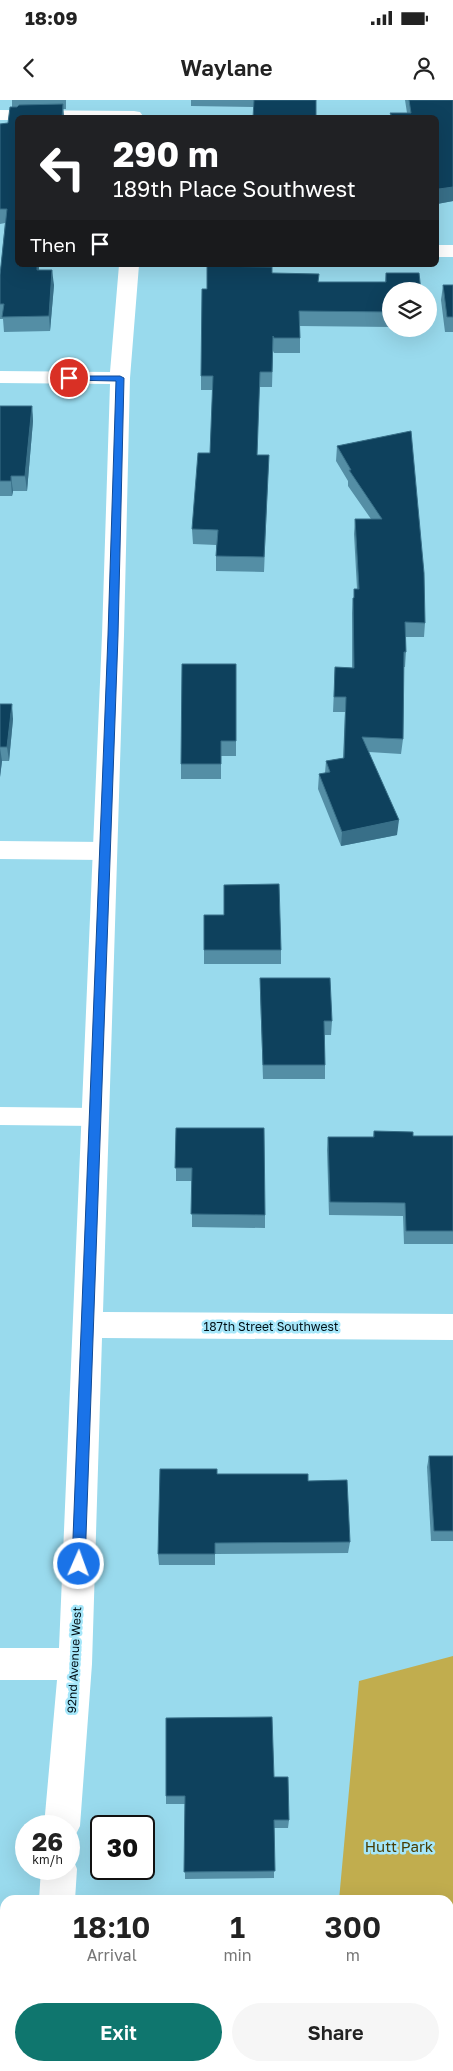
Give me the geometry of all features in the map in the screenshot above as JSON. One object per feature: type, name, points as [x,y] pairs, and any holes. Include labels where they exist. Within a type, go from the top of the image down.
[{"type":"street","points":[[0,115],[135,111]]},
{"type":"street","points":[[439,251],[453,251]]},
{"type":"street","name":"92nd Avenue West","points":[[63,1815],[75,1664],[113,635],[120,378],[129,267]]},
{"type":"street","points":[[0,377],[120,378]]},
{"type":"street","points":[[0,850],[104,851]]},
{"type":"street","name":"187th Street Southwest","points":[[88,1325],[453,1327]]},
{"type":"street","points":[[0,1664],[75,1664]]},
{"type":"street","points":[[57,1895],[58,1880]]},
{"type":"lane","points":[[0,1116],[95,1117]]},
{"type":"green space","name":"Hutt Park","points":[[453,1656],[453,1895],[339,1895],[359,1681]]},
{"type":"building","points":[[254,100],[316,100],[316,115],[253,115]]},
{"type":"building","points":[[409,100],[453,100],[453,187],[439,189],[439,115],[391,115],[390,113],[411,113]]},
{"type":"building","points":[[63,104],[62,115],[15,115],[15,267],[37,267],[37,270],[52,270],[49,316],[2,317],[4,304],[0,304],[0,275],[7,209],[0,209],[0,124],[8,123],[10,107],[17,107],[19,105]]},
{"type":"building","points":[[207,267],[272,267],[272,273],[319,274],[318,282],[382,282],[382,312],[299,311],[300,338],[274,338],[273,336],[272,372],[260,372],[257,455],[269,455],[264,557],[216,556],[218,530],[192,529],[198,453],[210,453],[213,376],[201,376],[202,289],[207,289]]},
{"type":"building","points":[[386,273],[419,273],[420,282],[386,282]]},
{"type":"building","points":[[443,285],[453,285],[453,317],[447,317]]},
{"type":"building","points":[[0,406],[32,406],[25,476],[11,476],[11,481],[0,481]]},
{"type":"building","points":[[411,431],[424,573],[425,623],[405,622],[406,652],[404,652],[403,739],[362,737],[399,820],[342,832],[319,774],[330,772],[326,761],[344,758],[346,697],[334,697],[335,667],[354,668],[353,598],[354,589],[359,589],[355,519],[382,519],[349,470],[351,470],[337,446]]},
{"type":"building","points":[[182,664],[236,664],[236,741],[221,741],[221,764],[181,764]]},
{"type":"building","points":[[0,704],[12,704],[7,747],[0,747]]},
{"type":"building","points":[[279,884],[281,950],[204,950],[204,915],[224,915],[224,885]]},
{"type":"building","points":[[260,978],[330,978],[332,1021],[324,1021],[325,1065],[263,1065]]},
{"type":"building","points":[[176,1128],[264,1128],[265,1215],[191,1214],[192,1168],[175,1168]]},
{"type":"building","points":[[374,1131],[413,1132],[413,1136],[453,1136],[453,1231],[406,1231],[405,1203],[330,1202],[328,1137],[374,1137]]},
{"type":"building","points":[[429,1456],[453,1456],[453,1531],[434,1531]]},
{"type":"building","points":[[160,1469],[217,1469],[217,1474],[308,1474],[308,1481],[347,1480],[350,1542],[215,1543],[215,1554],[158,1554]]},
{"type":"building","points":[[272,1717],[274,1777],[288,1777],[289,1820],[274,1820],[275,1871],[184,1872],[185,1796],[166,1796],[166,1718]]},
{"type":"route","points":[[69,378],[120,378],[113,635],[79,1564]]}]
